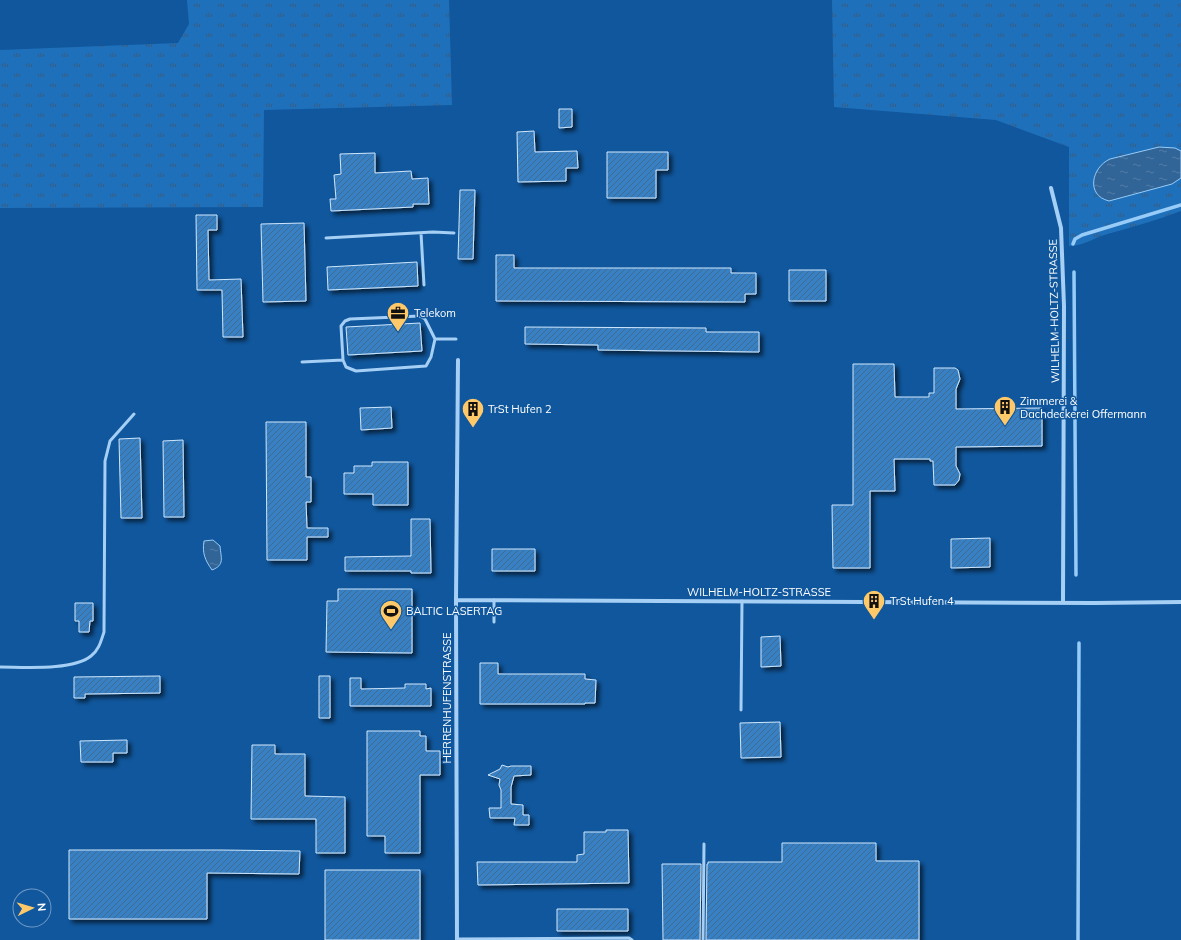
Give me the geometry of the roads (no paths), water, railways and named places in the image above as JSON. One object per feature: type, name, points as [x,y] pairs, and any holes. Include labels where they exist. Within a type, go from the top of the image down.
[{"type":"street","name":"WILHELM-HOLTZ-STRASSE","points":[[1051,188],[1061,228],[1064,314],[1063,603]]},
{"type":"street","name":"HERRENHUFENSTRASSE","points":[[457,940],[456,600],[458,360]]},
{"type":"street","name":"WILHELM-HOLTZ-STRASSE","points":[[456,600],[1063,603],[1181,602]]},
{"type":"lane","points":[[326,238],[421,233],[454,233]]},
{"type":"lane","points":[[421,233],[424,285]]},
{"type":"lane","points":[[420,316],[425,319],[436,339],[431,357],[426,366],[356,371],[346,367],[343,360],[341,326],[344,321],[350,319],[420,316]]},
{"type":"lane","points":[[436,339],[456,339]]},
{"type":"lane","points":[[302,362],[343,360]]},
{"type":"lane","points":[[0,667],[62,666],[79,663],[91,656],[99,646],[104,632],[105,461],[110,440],[134,414]]},
{"type":"lane","points":[[494,600],[494,622]]},
{"type":"lane","points":[[741,710],[742,601]]},
{"type":"lane","points":[[703,940],[704,844]]},
{"type":"lane","points":[[457,940],[629,938],[632,940]]},
{"type":"water","points":[[1159,147],[1175,148],[1181,151],[1181,178],[1172,184],[1109,201],[1101,198],[1096,193],[1094,187],[1095,174],[1104,163],[1110,159]]},
{"type":"water","points":[[213,540],[220,546],[221,563],[212,570],[205,556],[203,545],[204,541]]},
{"type":"waterway","points":[[1073,244],[1075,239],[1082,235],[1181,205]]},
{"type":"waterway","points":[[1074,272],[1076,575]]},
{"type":"waterway","points":[[1078,940],[1079,643]]},
{"type":"place","name":"Telekom","points":[[398,332]]},
{"type":"place","name":"Zimmerei & Dachdeckerei Offermann","points":[[1005,426]]},
{"type":"place","name":"TrSt Hufen 2","points":[[473,428]]},
{"type":"place","name":"TrSt Hufen 4","points":[[874,620]]},
{"type":"place","name":"BALTIC LASERTAG","points":[[391,630]]}]
